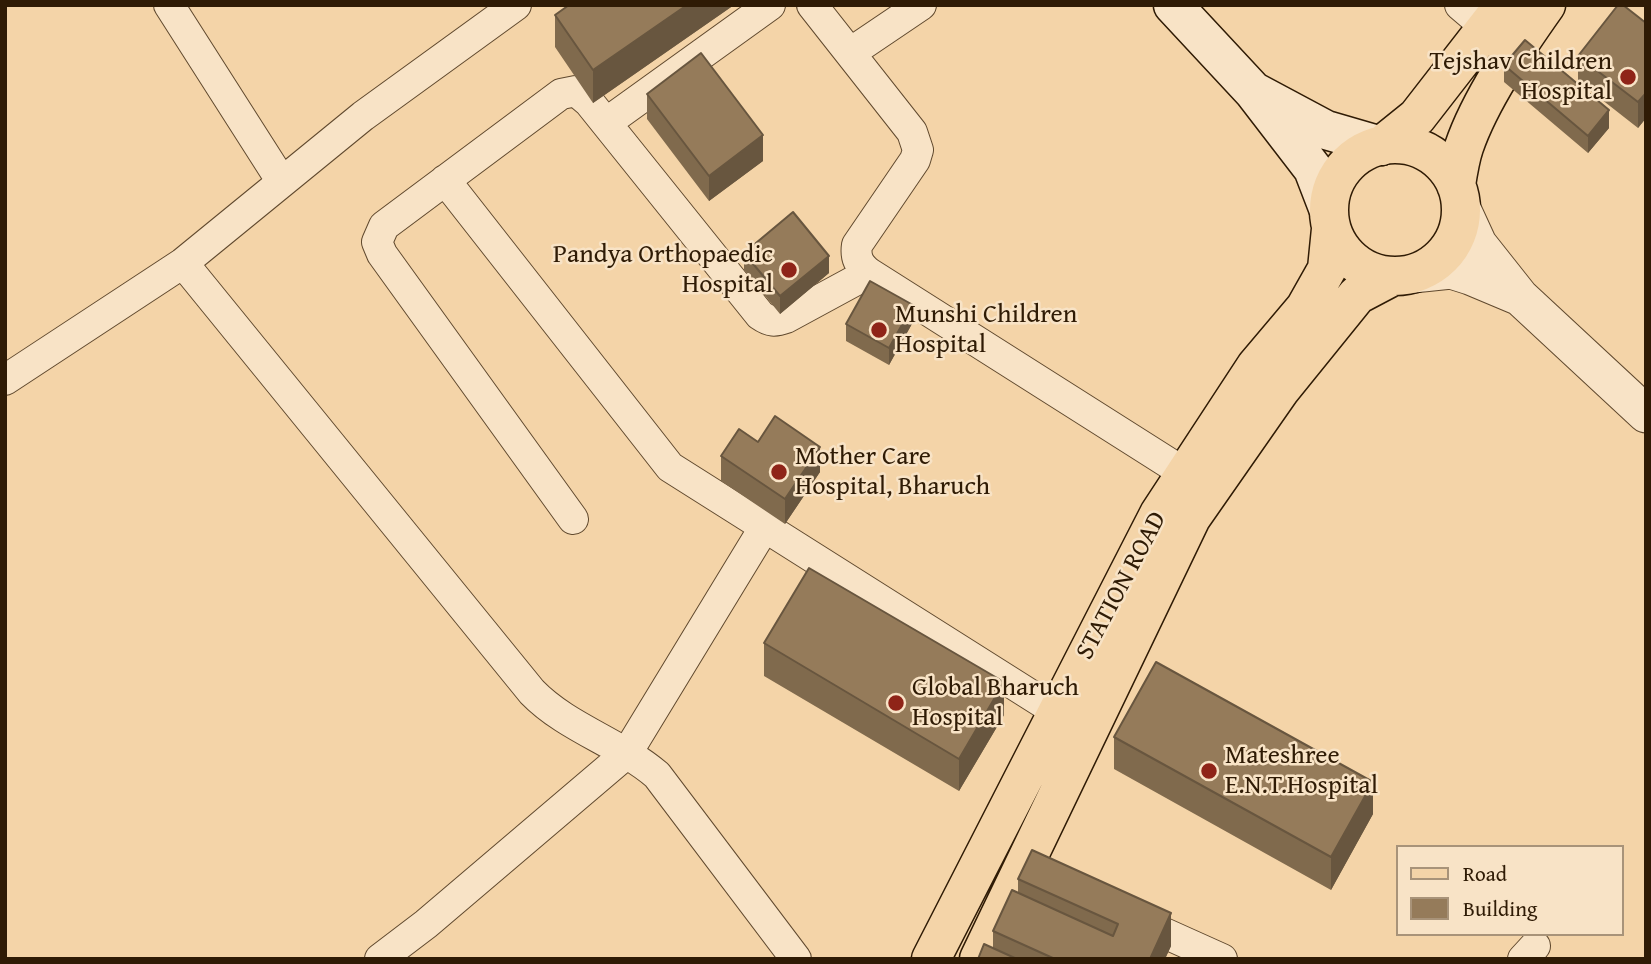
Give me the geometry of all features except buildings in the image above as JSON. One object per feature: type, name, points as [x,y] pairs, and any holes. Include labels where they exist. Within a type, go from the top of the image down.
[{"type":"main road","points":[[1173,5],[1253,91],[1313,169],[1340,247],[1354,263],[1372,273],[1403,275],[1432,264],[1447,250],[1458,230],[1458,196],[1464,149],[1474,122],[1523,37],[1546,5]]},
{"type":"main road","points":[[1330,218],[1333,187],[1343,170],[1360,154],[1381,146],[1418,117],[1483,13]]},
{"type":"main road","points":[[1253,91],[1326,130],[1381,146],[1404,145],[1426,152],[1444,166],[1458,196]]},
{"type":"main road","name":"STATION ROAD","points":[[931,959],[1159,514],[1256,366],[1305,309],[1327,269],[1330,218]]},
{"type":"main road","name":"STATION ROAD","points":[[979,959],[1035,875],[1191,519],[1281,389],[1357,295],[1403,275]]},
{"type":"street","points":[[169,5],[282,182]]},
{"type":"street","points":[[5,380],[183,263],[363,116],[516,5]]},
{"type":"street","points":[[606,123],[770,5]]},
{"type":"street","points":[[812,5],[912,132],[918,150],[915,160],[857,245],[857,261],[869,273],[1186,474]]},
{"type":"street","points":[[850,53],[921,5]]},
{"type":"street","points":[[573,519],[390,265],[377,242],[384,226],[561,94],[574,79],[589,102],[760,315],[768,321],[786,318],[869,273]]},
{"type":"street","points":[[445,180],[663,460],[677,473],[1056,711]]},
{"type":"street","points":[[1458,196],[1478,244],[1520,297],[1646,414]]},
{"type":"street","points":[[183,263],[531,692],[552,710],[626,753],[657,775],[796,959]]},
{"type":"street","points":[[1403,275],[1451,270],[1520,297]]},
{"type":"street","points":[[380,959],[426,924],[626,753],[764,528]]},
{"type":"street","points":[[1110,908],[1222,959]]},
{"type":"place","name":"Tejshav Children Hospital","points":[[1628,77]]},
{"type":"place","name":"Pandya Orthopaedic Hospital","points":[[789,270]]},
{"type":"place","name":"Munshi Children Hospital","points":[[879,330]]},
{"type":"place","name":"Mother Care Hospital, Bharuch","points":[[779,472]]},
{"type":"place","name":"Global Bharuch Hospital","points":[[896,703]]},
{"type":"place","name":"Mateshree E.N.T.Hospital","points":[[1209,771]]}]
